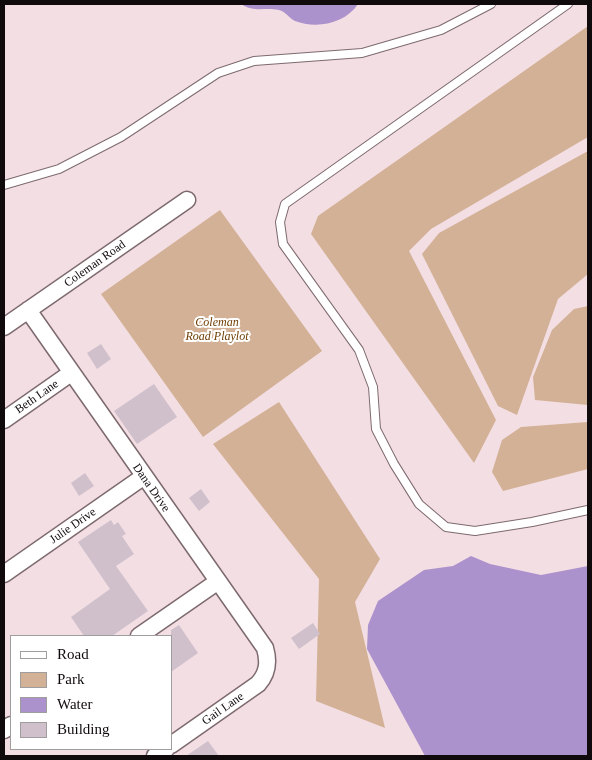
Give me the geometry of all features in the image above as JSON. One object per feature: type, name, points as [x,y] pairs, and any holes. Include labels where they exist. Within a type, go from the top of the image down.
[{"type":"street","name":"Coleman Road","points":[[4,328],[187,200]]},
{"type":"street","name":"Dana Drive","points":[[28,310],[143,477],[265,648],[267,666]]},
{"type":"street","name":"Beth Lane","points":[[4,420],[71,373]]},
{"type":"street","name":"Julie Drive","points":[[4,574],[143,477]]},
{"type":"street","points":[[140,635],[217,582]]},
{"type":"street","name":"Gail Lane","points":[[172,744],[258,684],[266,676],[267,666]]},
{"type":"lane","points":[[4,185],[58,169],[121,137],[218,73],[254,61],[362,53],[441,30],[491,4]]},
{"type":"lane","points":[[568,4],[285,204],[280,222],[283,244],[359,350],[373,387],[376,429],[394,464],[419,504],[446,527],[475,531],[532,522],[588,510]]},
{"type":"green space","points":[[588,26],[588,137],[431,229],[409,251],[496,420],[474,463],[311,234],[318,216]]},
{"type":"green space","points":[[588,151],[588,274],[558,299],[517,415],[498,406],[422,254],[439,233]]},
{"type":"green space","name":"Coleman Road Playlot","points":[[220,210],[322,351],[203,437],[101,294]]},
{"type":"green space","points":[[588,306],[588,405],[535,400],[533,377],[552,330],[574,309]]},
{"type":"green space","points":[[279,402],[380,559],[355,602],[385,728],[316,701],[319,579],[213,444]]},
{"type":"green space","points":[[588,422],[588,469],[503,491],[492,472],[502,440],[521,427]]},
{"type":"water","points":[[241,4],[358,4],[346,16],[338,20],[312,25],[295,21],[279,10],[255,9]]},
{"type":"water","points":[[471,556],[490,564],[541,575],[588,566],[588,756],[425,756],[367,649],[368,625],[378,601],[424,570],[453,566]]},
{"type":"building","points":[[101,344],[111,359],[97,369],[87,353]]},
{"type":"building","points":[[154,384],[177,417],[137,444],[114,411]]},
{"type":"building","points":[[85,473],[94,486],[79,496],[71,483]]},
{"type":"building","points":[[201,489],[210,502],[199,511],[189,498]]},
{"type":"building","points":[[111,520],[114,525],[118,522],[126,534],[122,536],[134,554],[116,566],[148,611],[113,635],[83,635],[71,617],[110,589],[78,542]]},
{"type":"building","points":[[313,623],[320,634],[299,649],[291,638]]},
{"type":"building","points":[[179,625],[198,653],[172,671],[172,635],[171,630]]},
{"type":"building","points":[[208,741],[219,756],[186,756]]}]
